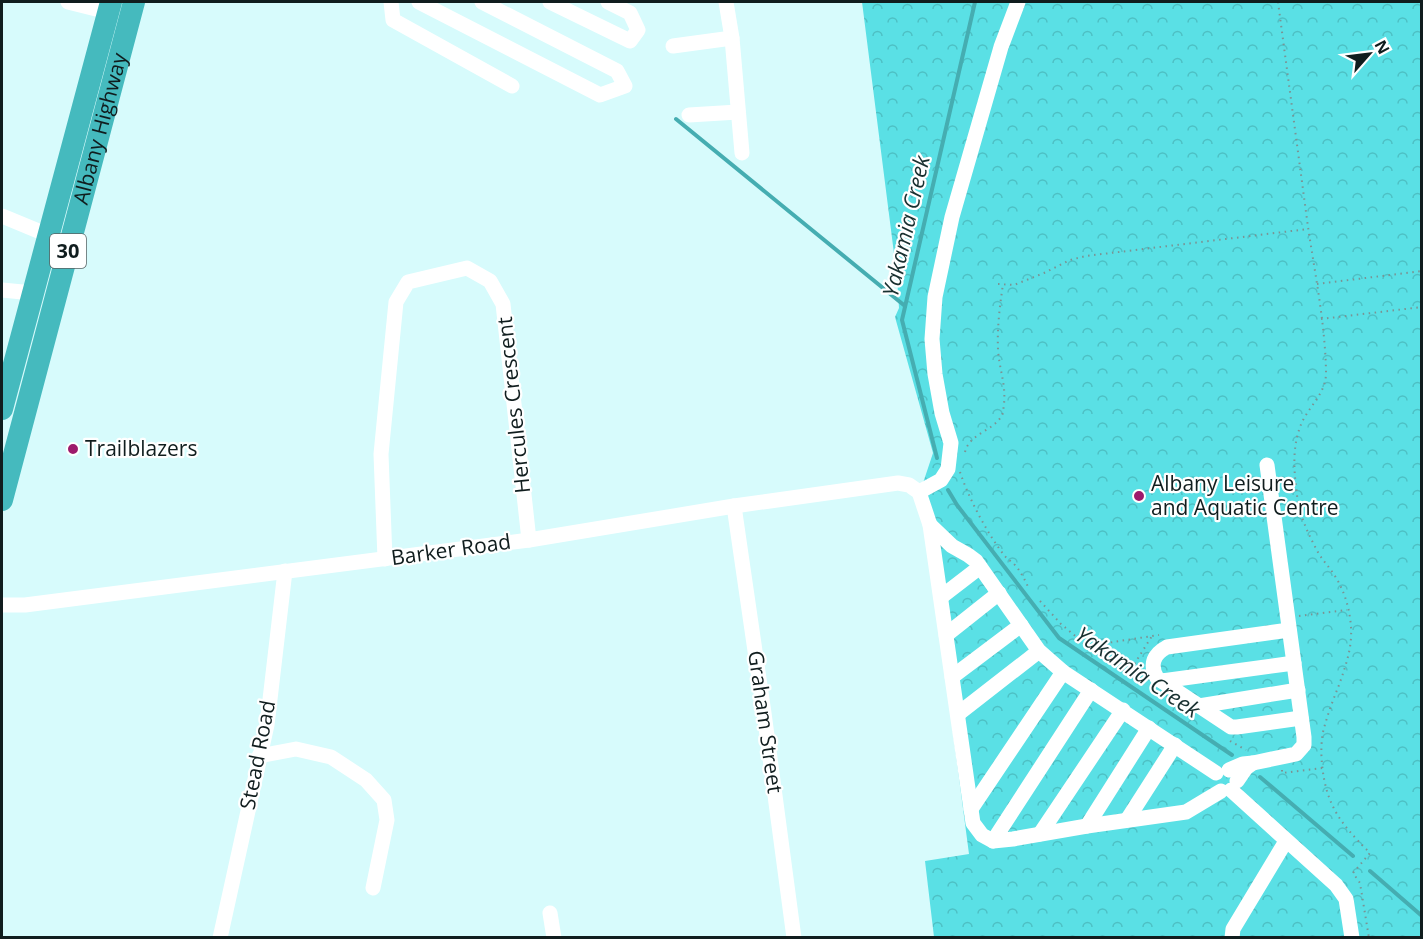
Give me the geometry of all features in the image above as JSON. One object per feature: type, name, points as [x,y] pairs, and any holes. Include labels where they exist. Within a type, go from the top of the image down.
[{"type":"highway","name":"Albany Highway","points":[[2,500],[134,2]]},
{"type":"highway","name":"Albany Highway","points":[[2,409],[110,7]]},
{"type":"street","points":[[68,2],[110,7]]},
{"type":"street","points":[[391,2],[393,20],[512,86]]},
{"type":"street","points":[[419,2],[600,95],[625,86],[617,70],[482,2]]},
{"type":"street","points":[[550,2],[630,41],[638,30],[631,7],[608,2]]},
{"type":"street","points":[[726,2],[732,38],[742,153]]},
{"type":"street","points":[[1018,2],[1001,47],[958,194],[934,297],[932,339],[935,374],[942,413],[951,443],[948,470],[941,480],[920,492],[930,525],[973,823],[982,835],[993,841],[1013,839],[1186,812],[1227,781],[1243,764],[1293,756],[1299,752],[1304,745],[1298,690],[1267,465]]},
{"type":"street","points":[[673,46],[732,38]]},
{"type":"street","points":[[689,115],[738,112]]},
{"type":"street","points":[[2,216],[48,236]]},
{"type":"street","name":"Hercules Crescent","points":[[385,559],[381,454],[396,302],[408,282],[467,268],[490,281],[503,304],[529,540]]},
{"type":"street","points":[[2,292],[33,293]]},
{"type":"street","name":"Barker Road","points":[[2,605],[26,605],[529,540],[734,506],[898,483],[909,485],[920,492]]},
{"type":"street","name":"Graham Street","points":[[734,506],[794,938]]},
{"type":"street","points":[[930,525],[952,546],[976,561],[1039,651],[1063,672],[1227,781],[1286,841],[1335,885],[1346,899],[1352,938]]},
{"type":"street","points":[[936,564],[963,553]]},
{"type":"street","points":[[940,597],[980,567]]},
{"type":"street","name":"Stead Road","points":[[220,938],[267,725],[285,572]]},
{"type":"street","points":[[946,635],[999,593]]},
{"type":"street","points":[[1289,624],[1167,647],[1153,659],[1154,672],[1157,678],[1231,727],[1301,718]]},
{"type":"street","points":[[952,677],[1021,625]]},
{"type":"street","points":[[958,714],[1039,651]]},
{"type":"street","points":[[1162,681],[1294,663]]},
{"type":"street","points":[[971,808],[1063,672]]},
{"type":"street","points":[[993,841],[1091,690]]},
{"type":"street","points":[[1199,705],[1298,690]]},
{"type":"street","points":[[1040,834],[1123,710]]},
{"type":"street","points":[[1087,826],[1149,728]]},
{"type":"street","points":[[1127,820],[1175,745]]},
{"type":"street","points":[[259,756],[296,749],[331,757],[366,780],[384,800],[387,820],[373,888]]},
{"type":"street","points":[[1233,938],[1233,929],[1286,841]]},
{"type":"street","points":[[550,913],[554,938]]},
{"type":"path","points":[[1278,2],[1327,373],[1321,394],[1309,409],[1300,427],[1295,448],[1294,468],[1297,498],[1306,529],[1342,589],[1351,620],[1351,646],[1322,735],[1321,758],[1323,778],[1331,806],[1346,828],[1370,853],[1353,873],[1360,883],[1369,938]]},
{"type":"path","points":[[998,284],[1014,285],[1070,260],[1086,256],[1308,229]]},
{"type":"path","points":[[1317,284],[1422,271]]},
{"type":"path","points":[[964,456],[966,447],[973,438],[990,428],[1002,414],[1005,392],[998,350],[1003,284]]},
{"type":"path","points":[[1321,319],[1422,307]]},
{"type":"path","points":[[960,472],[972,502],[1006,558],[1013,562],[1025,578],[1029,589]]},
{"type":"path","points":[[1289,624],[1348,610]]},
{"type":"path","points":[[1087,645],[1163,635]]},
{"type":"path","points":[[1128,674],[1152,636]]},
{"type":"green space","points":[[862,2],[1421,2],[1421,937],[934,937],[925,861],[969,854],[921,489],[933,453],[895,317],[899,308],[897,277]]},
{"type":"waterway","name":"Yakamia Creek","points":[[937,458],[902,320],[975,2]]},
{"type":"waterway","points":[[676,119],[905,306]]},
{"type":"waterway","name":"Yakamia Creek","points":[[948,490],[1059,638],[1232,755]]},
{"type":"waterway","name":"Yakamia Creek","points":[[1260,777],[1353,856]]},
{"type":"waterway","name":"Yakamia Creek","points":[[1370,871],[1422,916]]},
{"type":"place","name":"Trailblazers","points":[[73,449]]},
{"type":"place","name":"Albany Leisure and Aquatic Centre","points":[[1139,496]]}]
